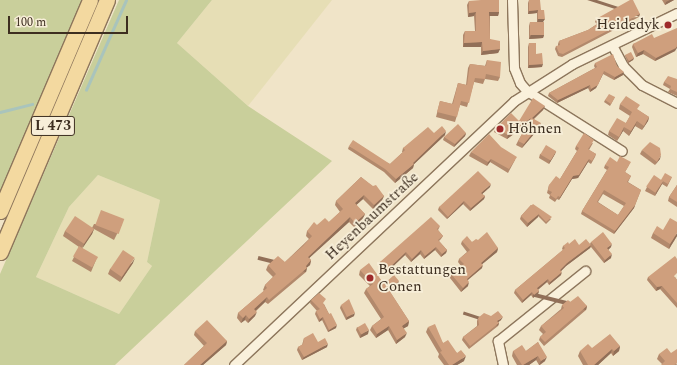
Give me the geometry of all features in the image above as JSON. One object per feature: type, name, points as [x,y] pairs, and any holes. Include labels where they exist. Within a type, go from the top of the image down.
[{"type":"main road","name":"L 473","points":[[0,211],[90,0]]},
{"type":"main road","name":"L 473","points":[[0,252],[107,0]]},
{"type":"street","points":[[512,0],[514,68],[516,76],[527,91],[622,150]]},
{"type":"street","name":"Heyenbaumstraße","points":[[237,364],[527,91],[612,45],[677,13]]},
{"type":"street","points":[[612,45],[623,66],[642,85],[677,103]]},
{"type":"street","points":[[503,365],[498,341],[585,271]]},
{"type":"shaded area","points":[[212,0],[332,0],[248,106],[177,43]]},
{"type":"shaded area","points":[[98,175],[160,200],[147,262],[152,266],[119,314],[36,277],[69,207]]},
{"type":"green space","points":[[0,0],[85,0],[0,193]]},
{"type":"green space","points":[[119,0],[212,0],[177,43],[248,106],[332,161],[115,365],[0,365],[0,274]],"holes":[[[98,175],[160,200],[147,262],[152,266],[119,314],[36,277],[69,207]]]},
{"type":"building","points":[[499,0],[499,12],[489,12],[490,39],[500,41],[500,49],[483,51],[482,42],[464,43],[465,31],[476,31],[476,12],[469,13],[469,1]]},
{"type":"building","points":[[529,0],[540,0],[541,10],[544,10],[545,19],[538,19],[538,10],[529,11]]},
{"type":"building","points":[[630,0],[633,0],[640,14],[563,54],[559,53],[556,46],[560,45],[559,41],[588,30],[599,23],[596,19]]},
{"type":"building","points":[[530,22],[544,22],[544,35],[530,35]]},
{"type":"building","points":[[677,28],[676,48],[656,58],[644,50],[638,53],[633,44],[652,34],[654,38]]},
{"type":"building","points":[[529,43],[536,43],[536,54],[542,53],[543,64],[529,65]]},
{"type":"building","points":[[631,52],[634,58],[629,61],[625,55]]},
{"type":"building","points":[[613,54],[617,66],[624,72],[615,77],[604,71],[598,85],[591,89],[590,85],[558,100],[549,93],[597,67],[595,63]]},
{"type":"building","points":[[487,60],[501,62],[500,77],[486,74],[485,79],[475,78],[469,103],[461,101],[457,117],[437,112],[440,101],[453,104],[458,83],[467,85],[470,64],[486,66]]},
{"type":"building","points":[[668,76],[677,79],[677,92],[670,89],[671,86],[664,82]]},
{"type":"building","points":[[609,94],[615,97],[611,104],[605,100]]},
{"type":"building","points":[[626,96],[640,105],[637,109],[649,117],[644,126],[637,121],[631,131],[624,127],[619,137],[609,131],[617,118],[626,123],[632,112],[620,104]]},
{"type":"building","points":[[533,98],[545,106],[532,118],[541,123],[524,144],[518,141],[531,118],[508,135],[496,128],[511,113],[519,121]]},
{"type":"building","points":[[458,124],[466,133],[455,144],[444,137]]},
{"type":"building","points":[[442,126],[446,131],[413,163],[414,164],[396,179],[385,169],[349,146],[353,140],[390,164],[405,150],[403,148],[428,127],[434,133]]},
{"type":"building","points":[[584,133],[594,140],[588,149],[596,154],[592,161],[589,159],[579,175],[573,176],[560,197],[558,196],[556,199],[550,195],[552,192],[548,190],[549,185],[556,176],[560,179],[579,148],[576,146]]},
{"type":"building","points":[[489,134],[501,147],[517,157],[509,169],[491,159],[488,162],[471,152]]},
{"type":"building","points":[[650,142],[660,148],[661,155],[657,162],[642,150]]},
{"type":"building","points":[[546,145],[556,151],[551,161],[540,154]]},
{"type":"building","points":[[620,156],[631,162],[625,172],[631,176],[627,182],[641,190],[635,205],[615,231],[582,211],[609,167],[605,165],[610,157],[617,162]],"holes":[[[604,190],[626,203],[618,215],[597,202]]]},
{"type":"building","points":[[478,171],[491,184],[481,193],[485,196],[471,208],[464,201],[448,217],[439,207]]},
{"type":"building","points":[[665,173],[672,177],[668,184],[661,180]]},
{"type":"building","points":[[654,175],[663,181],[655,193],[646,187]]},
{"type":"building","points":[[361,177],[373,186],[376,185],[384,196],[374,205],[364,195],[355,203],[365,214],[355,223],[350,217],[308,257],[311,260],[306,266],[307,268],[269,300],[267,297],[254,309],[257,312],[249,319],[246,315],[243,318],[238,313],[267,288],[265,285],[276,274],[268,265],[278,256],[285,262],[312,236],[307,231],[314,222],[317,225],[325,218],[329,222],[343,209],[336,201]]},
{"type":"building","points":[[677,185],[677,202],[669,197]]},
{"type":"building","points":[[533,204],[552,217],[546,222],[531,206]]},
{"type":"building","points":[[531,205],[539,214],[528,223],[521,216]]},
{"type":"building","points":[[101,210],[124,219],[119,234],[95,225]]},
{"type":"building","points":[[75,216],[94,229],[84,244],[65,231]]},
{"type":"building","points":[[431,217],[440,226],[437,229],[443,236],[438,240],[447,250],[442,254],[436,247],[425,256],[421,250],[412,259],[406,252],[387,270],[380,262]]},
{"type":"building","points":[[670,218],[677,222],[677,233],[670,244],[653,233],[657,226],[663,230]]},
{"type":"building","points":[[487,232],[498,248],[481,263],[483,265],[467,279],[469,282],[463,288],[451,274],[464,264],[459,259],[470,250],[462,241],[467,236],[472,242],[476,239],[478,240]]},
{"type":"building","points":[[603,232],[612,244],[607,248],[612,254],[605,260],[591,242]]},
{"type":"building","points":[[575,239],[579,245],[586,239],[591,245],[567,263],[560,270],[562,272],[550,282],[548,279],[537,288],[539,291],[534,295],[532,292],[523,300],[515,290],[565,248],[563,246],[568,242],[569,244]]},
{"type":"building","points":[[79,246],[98,257],[92,267],[73,256]]},
{"type":"building","points":[[123,250],[135,258],[122,277],[110,269]]},
{"type":"building","points":[[675,256],[677,259],[677,273],[674,276],[677,280],[677,303],[662,286],[657,287],[648,277]]},
{"type":"building","points":[[369,263],[384,284],[394,275],[399,281],[389,290],[409,321],[402,326],[407,333],[397,340],[389,326],[377,334],[372,326],[384,317],[366,289],[373,284],[360,270]]},
{"type":"building","points":[[319,293],[326,299],[323,303],[329,314],[331,313],[337,325],[329,330],[323,317],[320,319],[316,311],[320,309],[311,300]]},
{"type":"building","points":[[578,296],[587,306],[545,342],[540,337],[546,332],[541,326],[564,308],[562,305],[568,300],[570,302]]},
{"type":"building","points":[[349,299],[355,313],[347,317],[341,305]]},
{"type":"building","points":[[498,311],[503,317],[497,321],[499,323],[470,346],[463,337],[479,325],[478,318],[484,313],[491,316]]},
{"type":"building","points":[[207,320],[227,341],[200,365],[184,365],[207,343],[195,331]]},
{"type":"building","points":[[365,323],[369,330],[361,334],[357,328]]},
{"type":"building","points":[[435,324],[443,343],[448,340],[457,353],[461,350],[466,356],[452,365],[449,365],[440,352],[442,351],[428,327]]},
{"type":"building","points":[[313,333],[318,342],[325,338],[328,344],[304,357],[298,347],[303,344],[304,338]]},
{"type":"building","points":[[610,334],[620,346],[614,351],[612,349],[594,365],[588,365],[580,351],[588,344],[592,348]]},
{"type":"building","points":[[538,342],[547,357],[541,361],[538,356],[522,365],[513,351],[522,345],[526,351]]},
{"type":"building","points":[[667,348],[671,353],[677,349],[677,363],[674,365],[661,365],[665,361],[659,354]]},
{"type":"waterway","points":[[86,90],[126,0]]},
{"type":"waterway","points":[[0,112],[32,104]]},
{"type":"place","name":"Heidedyk","points":[[668,25]]},
{"type":"place","name":"Höhnen","points":[[500,129]]},
{"type":"place","name":"Bestattungen Conen","points":[[370,278]]}]
